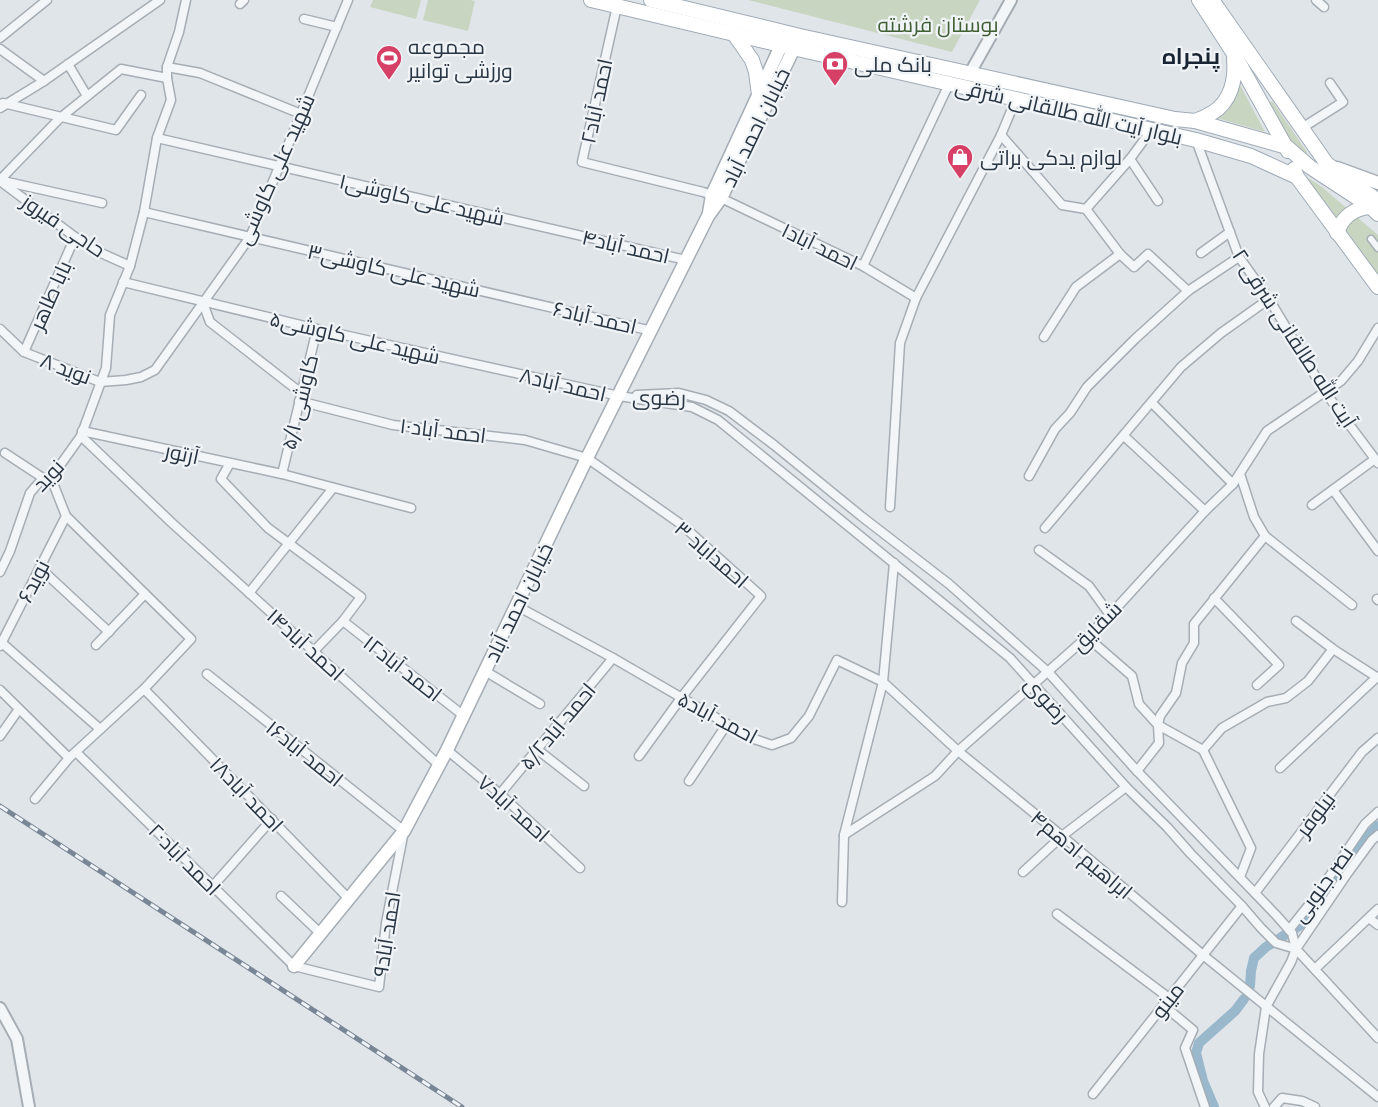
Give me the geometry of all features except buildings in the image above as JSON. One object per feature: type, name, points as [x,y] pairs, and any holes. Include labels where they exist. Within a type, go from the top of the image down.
[{"type":"main road","name":"بلوار آیت الله طالقانی شرقی","points":[[591,0],[734,33],[970,73],[1175,119],[1195,121],[1287,147]]},
{"type":"main road","name":"بلوار آیت الله طالقانی شرقی","points":[[651,0],[949,84],[1196,140],[1251,156],[1297,177]]},
{"type":"main road","points":[[1199,0],[1234,54],[1287,147],[1297,177],[1378,287]]},
{"type":"main road","points":[[1212,0],[1327,164],[1376,208]]},
{"type":"main road","points":[[734,33],[752,60],[759,95]]},
{"type":"main road","name":"خیابان احمد آباد","points":[[294,966],[404,831],[440,765],[515,605],[708,216],[759,95],[790,41]]},
{"type":"main road","name":"خیابان احمد آباد","points":[[716,196],[790,41]]},
{"type":"main road","points":[[1195,121],[1215,112],[1229,96],[1235,75],[1234,54]]},
{"type":"main road","points":[[1287,147],[1310,167],[1376,208]]},
{"type":"main road","points":[[1327,164],[1378,183]]},
{"type":"main road","points":[[1337,233],[1342,222],[1350,213],[1360,208],[1376,208]]},
{"type":"street","points":[[0,38],[47,0]]},
{"type":"street","points":[[2,105],[44,81],[160,0]]},
{"type":"street","name":"نوید","points":[[0,572],[10,551],[30,493],[47,478],[82,434],[106,368],[110,315],[130,266],[144,212],[157,138],[171,100],[167,68],[179,32],[186,0]]},
{"type":"street","name":"شهید علی کاوشی","points":[[100,381],[141,377],[154,370],[250,237],[348,0]]},
{"type":"street","points":[[970,73],[1011,0]]},
{"type":"street","points":[[1316,0],[1324,8]]},
{"type":"street","name":"احمد آباد۲","points":[[616,6],[582,162],[716,196]]},
{"type":"street","points":[[304,20],[337,27]]},
{"type":"street","points":[[0,49],[44,81]]},
{"type":"street","points":[[68,64],[87,96]]},
{"type":"street","points":[[167,68],[200,73],[301,114]]},
{"type":"street","points":[[0,180],[60,118],[121,69],[167,78]]},
{"type":"street","points":[[1302,128],[1343,102],[1330,83]]},
{"type":"street","points":[[863,266],[949,84]]},
{"type":"street","points":[[2,105],[116,130],[141,95]]},
{"type":"street","points":[[890,507],[900,343],[916,298],[1001,135],[1016,99]]},
{"type":"street","points":[[1086,209],[1130,159],[1152,129]]},
{"type":"street","points":[[1001,135],[1062,205],[1086,209],[1119,254],[1134,267],[1148,254],[1188,291]]},
{"type":"street","name":"شهید علی کاوشی۱","points":[[157,138],[565,232]]},
{"type":"street","name":"آیت الله طالقانی شرقی ۲","points":[[1196,140],[1239,257],[1269,299],[1325,392],[1377,461]]},
{"type":"street","points":[[1130,159],[1158,201]]},
{"type":"street","points":[[0,180],[102,203]]},
{"type":"street","name":"حاجی فیروز","points":[[0,180],[75,237],[101,253],[130,266]]},
{"type":"street","name":"احمد آباد۱","points":[[716,196],[863,266],[916,298]]},
{"type":"street","name":"شهید علی کاوشی۳","points":[[144,212],[538,304]]},
{"type":"street","name":"احمد آباد۴","points":[[565,232],[686,260]]},
{"type":"street","points":[[1201,253],[1230,232]]},
{"type":"street","name":"بابا طاهر","points":[[24,352],[75,237]]},
{"type":"street","points":[[1371,239],[1378,248]]},
{"type":"street","points":[[1044,337],[1076,287],[1119,254]]},
{"type":"street","points":[[1029,476],[1054,429],[1070,413],[1087,387],[1188,291],[1239,257]]},
{"type":"street","name":"شهید علی کاوشی۵","points":[[123,282],[203,303],[507,371]]},
{"type":"street","points":[[1045,528],[1181,367],[1221,333],[1269,299]]},
{"type":"street","points":[[203,303],[210,322],[300,397]]},
{"type":"street","name":"احمد آباد۶","points":[[538,304],[652,331]]},
{"type":"street","name":"شقایق","points":[[844,836],[935,776],[958,751],[1087,637],[1233,484],[1268,430],[1341,381],[1358,361],[1378,328]]},
{"type":"street","name":"کاوشی ۵/۱","points":[[282,474],[317,329]]},
{"type":"street","name":"نوید ۸","points":[[1,333],[24,352],[100,381]]},
{"type":"street","name":"احمد آباد۸","points":[[507,371],[619,396]]},
{"type":"street","name":"رضوی","points":[[619,396],[679,393],[706,400],[729,411],[949,584],[1048,672],[1137,771],[1256,893],[1292,933],[1296,949],[1378,1038]]},
{"type":"street","name":"رضوی","points":[[619,396],[692,407],[718,420],[894,563],[1010,658],[1126,787],[1167,826],[1276,943],[1296,949]]},
{"type":"street","name":"احمد آباد۱۰","points":[[300,397],[393,425],[525,440],[587,458]]},
{"type":"street","points":[[1152,403],[1233,484]]},
{"type":"street","name":"آرتور","points":[[82,434],[282,474],[411,508]]},
{"type":"street","name":"احمد آباد۱۴","points":[[82,434],[172,523],[440,765]]},
{"type":"street","points":[[1124,436],[1205,511]]},
{"type":"street","points":[[5,453],[47,478],[66,516],[191,639],[144,689],[69,758],[36,799]]},
{"type":"street","name":"احمداباد ۳","points":[[587,458],[682,525],[761,596],[681,698]]},
{"type":"street","points":[[1312,505],[1377,461]]},
{"type":"street","points":[[230,463],[221,479],[268,528],[362,597],[314,651]]},
{"type":"street","points":[[1240,474],[1254,517],[1265,536],[1352,605]]},
{"type":"street","points":[[249,593],[333,488]]},
{"type":"street","points":[[1333,490],[1378,551]]},
{"type":"street","name":"نوید۶","points":[[1,644],[66,516]]},
{"type":"street","points":[[1137,771],[1159,743],[1160,716],[1176,693],[1182,663],[1194,643],[1194,624],[1265,536]]},
{"type":"street","points":[[0,546],[10,551]]},
{"type":"street","points":[[1039,550],[1089,586],[1110,615]]},
{"type":"street","points":[[842,902],[844,836],[883,682],[894,563]]},
{"type":"street","points":[[40,568],[109,632]]},
{"type":"street","points":[[96,645],[146,594]]},
{"type":"street","points":[[1214,598],[1279,665],[1257,685]]},
{"type":"street","name":"احمد آباد۵","points":[[515,605],[613,658],[745,736],[772,745],[791,738],[809,716],[837,660],[883,682]]},
{"type":"street","name":"احمد آباد۱۲","points":[[343,621],[464,716]]},
{"type":"street","points":[[1280,768],[1377,678],[1334,650],[1296,621]]},
{"type":"street","points":[[1087,637],[1132,676],[1139,704],[1158,725],[1203,750],[1251,848],[1240,877]]},
{"type":"street","points":[[1,644],[100,729]]},
{"type":"street","points":[[1203,750],[1222,728],[1268,702],[1286,698],[1308,681],[1334,650]]},
{"type":"street","name":"احمد آباد۵/۲","points":[[500,794],[613,658]]},
{"type":"street","points":[[485,671],[540,704]]},
{"type":"street","name":"احمد آباد۱۶","points":[[207,674],[404,831]]},
{"type":"street","name":"ابراهیم ادهم۴","points":[[883,682],[958,751],[1378,1097]]},
{"type":"street","name":"احمد آباد۱۸","points":[[144,689],[349,899]]},
{"type":"street","points":[[0,690],[69,758]]},
{"type":"street","points":[[639,756],[681,698]]},
{"type":"street","points":[[0,736],[20,709]]},
{"type":"street","points":[[689,781],[727,724]]},
{"type":"street","name":"نیلوفر","points":[[1256,893],[1362,752],[1378,738]]},
{"type":"street","name":"احمد آباد۷","points":[[447,750],[500,794],[580,868]]},
{"type":"street","points":[[538,750],[584,786]]},
{"type":"street","name":"احمد آباد۲۰","points":[[76,752],[294,966]]},
{"type":"street","points":[[1023,872],[1062,836],[1126,787]]},
{"type":"street","name":"نصر جنوبی","points":[[1289,930],[1316,896],[1365,824],[1378,812]]},
{"type":"street","points":[[1167,826],[1179,814]]},
{"type":"street","points":[[213,886],[272,819]]},
{"type":"street","name":"احمد آباد۹","points":[[294,966],[379,987],[386,923],[404,831]]},
{"type":"street","points":[[1265,1107],[1258,1092],[1259,1054],[1266,1007],[1296,949],[1347,874],[1378,835]]},
{"type":"street","points":[[281,896],[320,933]]},
{"type":"street","name":"مینو","points":[[1093,1094],[1242,906]]},
{"type":"street","points":[[1315,969],[1378,909]]},
{"type":"street","points":[[1057,914],[1166,1002],[1193,1030],[1185,1048],[1204,1107]]},
{"type":"street","points":[[1370,918],[1378,925]]},
{"type":"street","points":[[0,1008],[17,1039],[29,1107]]},
{"type":"street","points":[[1274,1107],[1282,1098],[1302,1101],[1315,1107]]},
{"type":"green space","points":[[373,0],[421,0],[416,19],[370,7]]},
{"type":"green space","points":[[428,0],[475,1],[468,31],[423,20]]},
{"type":"green space","name":"بوستان فرشته","points":[[748,0],[980,0],[952,52]]},
{"type":"green space","points":[[1240,85],[1265,132],[1217,118],[1233,101]]},
{"type":"green space","points":[[1272,101],[1307,152],[1305,155],[1288,143],[1270,103]]},
{"type":"green space","points":[[1302,174],[1322,187],[1378,235],[1378,274],[1326,203]]},
{"type":"waterway","points":[[1250,986],[1254,958],[1266,947],[1299,926],[1318,907],[1369,835],[1378,826]]},
{"type":"waterway","points":[[1214,1107],[1203,1081],[1196,1053],[1199,1043],[1235,1011],[1244,999]]},
{"type":"railway","points":[[0,806],[462,1107]]},
{"type":"place","name":"مجموعه ورزشی توانیر","points":[[389,81]]},
{"type":"place","name":"بانک ملی","points":[[835,87]]},
{"type":"place","name":"لوازم یدکی براتی","points":[[960,180]]},
{"type":"district","name":"پنجراه","points":[[1191,55]]}]
